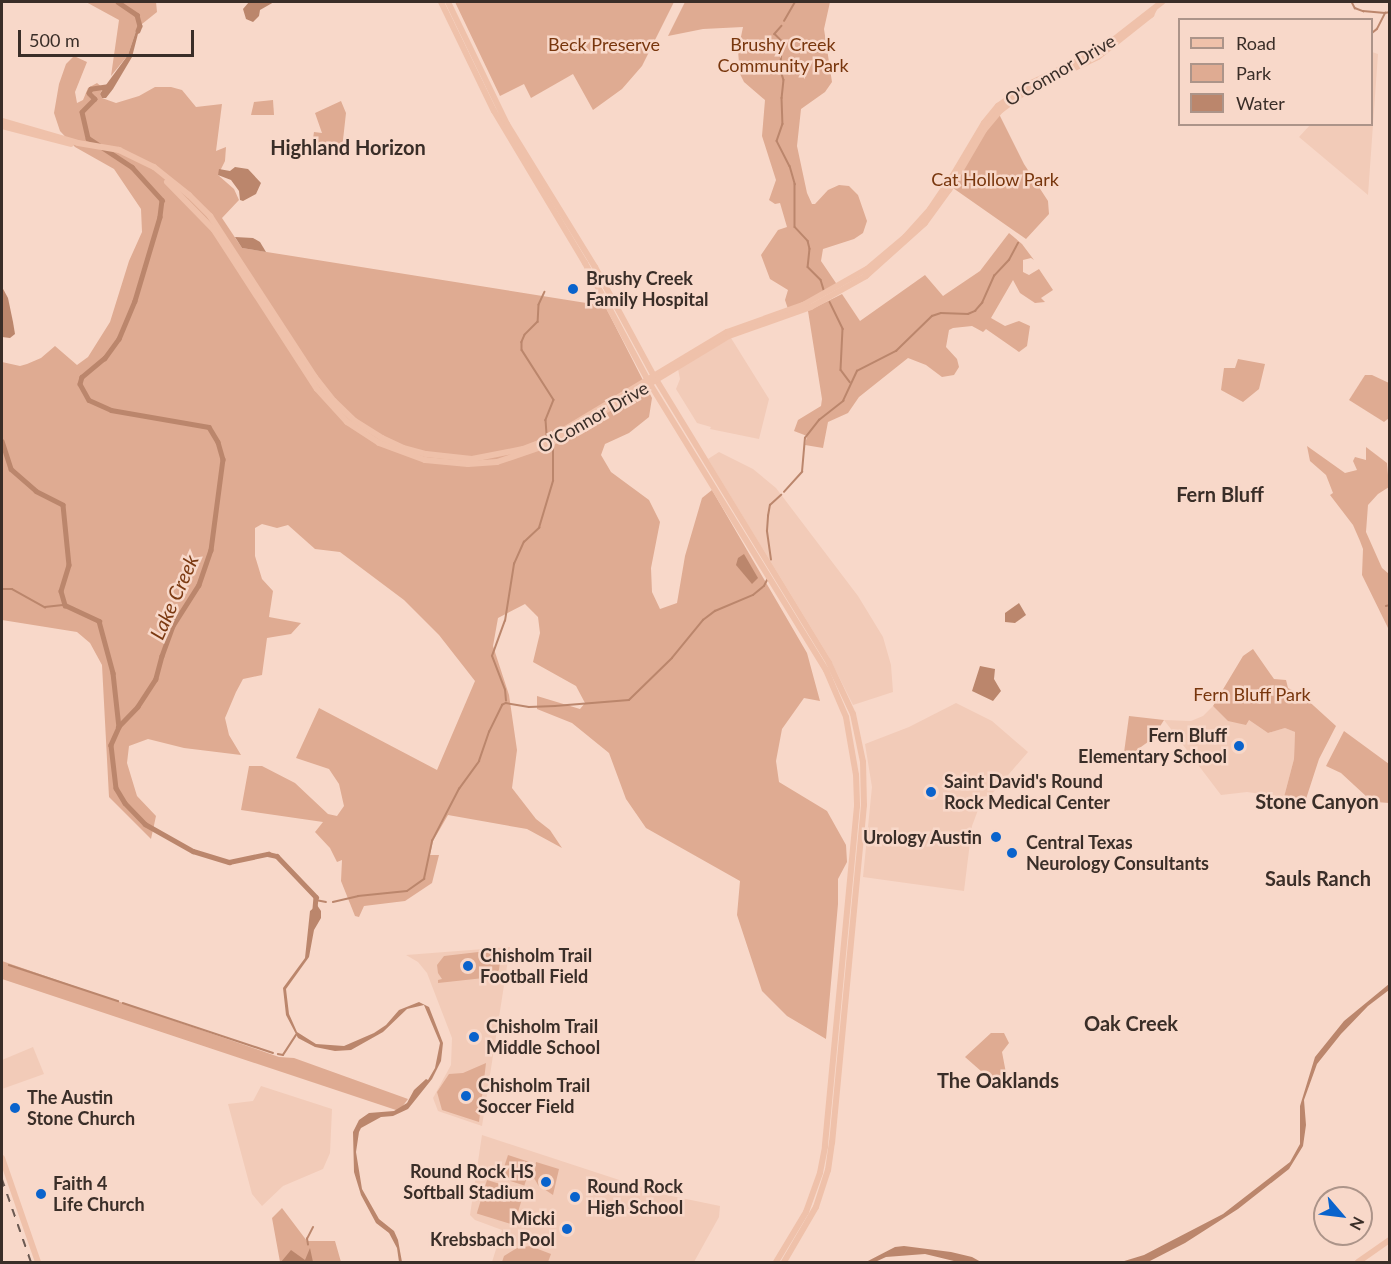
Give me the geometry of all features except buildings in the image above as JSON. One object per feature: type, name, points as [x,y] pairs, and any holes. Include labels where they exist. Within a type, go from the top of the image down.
[{"type":"main road","points":[[441,2],[452,16],[469,54],[597,278],[652,380],[826,670],[846,717],[856,775],[857,849],[850,881],[832,1142],[825,1180],[784,1263]]},
{"type":"main road","points":[[448,2],[469,54],[522,161],[585,263],[604,285],[652,380],[833,670],[853,714],[864,780],[857,849],[853,931],[825,1147],[819,1178],[804,1225],[776,1263]]},
{"type":"main road","name":"O'Connor Drive","points":[[2,126],[131,159],[189,195],[222,231],[315,377],[334,401],[368,430],[403,448],[448,458],[471,459],[523,449],[569,428],[652,380],[725,333],[803,305],[832,291],[872,266],[930,209],[984,123],[998,106],[1027,85],[1100,51],[1162,2]]},
{"type":"main road","name":"O'Connor Drive","points":[[652,380],[685,363],[699,351],[744,329],[779,319],[821,302],[880,265],[908,240],[932,213],[955,181],[984,130],[1001,110],[1026,91],[1098,57],[1151,11]]},
{"type":"main road","name":"O'Connor Drive","points":[[2,121],[80,145]]},
{"type":"main road","points":[[746,540],[758,548],[777,578]]},
{"type":"main road","points":[[755,553],[760,557],[786,599],[791,605],[793,604]]},
{"type":"main road","points":[[850,881],[849,925],[853,931]]},
{"type":"main road","points":[[845,946],[846,993]]},
{"type":"main road","points":[[830,1101],[829,1140],[832,1142]]},
{"type":"main road","points":[[825,1147],[828,1149],[825,1180]]},
{"type":"main road","points":[[2,1158],[38,1263]]},
{"type":"main road","points":[[1358,1263],[1389,1240]]},
{"type":"shaded area","points":[[1373,52],[1378,54],[1373,124]]},
{"type":"shaded area","points":[[1309,126],[1373,126],[1368,195],[1299,137]]},
{"type":"shaded area","points":[[731,338],[769,399],[759,439],[710,429],[711,427],[697,423],[676,389],[680,379],[678,369]]},
{"type":"shaded area","points":[[719,452],[753,469],[776,488],[858,596],[883,637],[891,665],[893,692],[853,705],[829,657],[708,459]]},
{"type":"shaded area","name":"Saint David's Round Rock Medical Center","points":[[956,703],[992,721],[1028,752],[978,810],[972,826],[964,891],[863,877],[872,787],[865,744],[909,727]]},
{"type":"shaded area","name":"Fern Bluff Elementary School","points":[[1213,706],[1228,721],[1249,720],[1268,733],[1285,728],[1295,732],[1294,759],[1284,797],[1247,792],[1221,795],[1164,720],[1191,721],[1203,716]]},
{"type":"shaded area","name":"Chisholm Trail Middle School","points":[[510,947],[482,1126],[438,1111],[433,1098],[451,1065],[452,1038],[427,973],[418,962],[406,955]]},
{"type":"shaded area","points":[[33,1047],[44,1074],[2,1089],[2,1060]]},
{"type":"shaded area","points":[[261,1086],[332,1109],[330,1153],[323,1169],[283,1186],[262,1206],[252,1194],[228,1104],[253,1101]]},
{"type":"shaded area","name":"Round Rock High School","points":[[482,1135],[662,1194],[720,1206],[719,1217],[694,1262],[492,1262],[502,1230],[475,1220],[470,1215]]},
{"type":"green space","points":[[86,2],[156,2],[157,12],[137,28],[128,55],[111,76],[119,20]]},
{"type":"green space","name":"Beck Preserve","points":[[455,2],[674,2],[642,66],[622,89],[593,110],[573,74],[531,98],[524,84],[500,96]]},
{"type":"green space","name":"Brushy Creek Community Park","points":[[685,2],[830,2],[824,29],[832,82],[825,92],[801,109],[797,146],[807,193],[812,204],[815,204],[828,190],[839,185],[849,186],[858,195],[867,221],[863,233],[854,239],[823,249],[821,261],[838,286],[788,309],[785,300],[788,290],[770,279],[761,255],[778,230],[787,227],[780,203],[775,204],[769,200],[776,180],[762,136],[765,100],[744,82],[740,74],[738,51],[743,27],[703,29],[668,36]]},
{"type":"green space","points":[[74,56],[87,62],[75,92],[77,103],[83,100],[88,88],[97,83],[103,88],[100,94],[102,98],[116,103],[139,96],[155,87],[171,87],[182,90],[196,107],[222,104],[216,151],[226,147],[225,161],[218,175],[234,189],[239,200],[222,218],[242,248],[605,306],[652,398],[649,417],[629,433],[605,444],[601,455],[611,472],[649,500],[660,522],[651,568],[652,592],[660,609],[677,603],[685,556],[702,498],[712,490],[807,653],[820,701],[804,698],[782,729],[776,761],[779,782],[827,811],[846,845],[847,862],[838,879],[838,904],[826,1039],[787,1016],[762,991],[737,915],[740,881],[646,828],[626,799],[609,753],[572,723],[537,709],[537,696],[580,709],[585,703],[576,686],[533,662],[540,633],[538,617],[525,604],[498,618],[493,646],[509,695],[517,750],[512,788],[536,819],[550,830],[562,848],[527,829],[448,815],[433,841],[430,855],[439,855],[432,883],[405,901],[364,906],[359,917],[355,916],[341,881],[342,860],[337,862],[330,848],[315,832],[323,822],[241,810],[249,766],[262,766],[295,783],[328,814],[337,816],[344,806],[339,784],[329,769],[296,758],[319,708],[437,770],[475,681],[439,635],[404,600],[340,552],[315,549],[288,525],[277,528],[262,524],[255,528],[255,556],[262,579],[273,591],[269,617],[301,623],[291,634],[267,638],[262,675],[243,679],[236,692],[225,718],[229,735],[241,755],[184,748],[148,739],[129,746],[127,763],[137,796],[156,816],[151,839],[109,797],[102,665],[90,643],[77,632],[2,620],[2,362],[20,366],[27,364],[41,358],[55,346],[77,365],[88,357],[110,322],[129,261],[142,232],[141,209],[114,169],[75,147],[60,131],[54,113],[59,84],[66,64]]},
{"type":"green space","points":[[273,100],[274,115],[251,115],[254,102]]},
{"type":"green space","points":[[341,101],[346,113],[342,149],[312,145],[314,132],[322,133],[315,113]]},
{"type":"green space","name":"Cat Hollow Park","points":[[999,114],[1024,164],[1048,201],[1049,214],[1026,239],[953,188],[984,134]]},
{"type":"green space","points":[[1009,233],[1022,244],[1034,260],[1031,258],[1023,260],[1023,272],[1029,275],[1039,269],[1053,290],[1041,298],[1045,302],[1035,303],[1020,293],[1013,280],[991,318],[1005,326],[1019,321],[1030,326],[1027,346],[1019,352],[986,329],[983,332],[972,326],[953,328],[949,330],[946,347],[957,359],[959,367],[954,375],[942,377],[926,365],[908,358],[859,397],[848,413],[828,422],[823,448],[805,445],[807,436],[794,431],[798,420],[821,406],[822,399],[808,311],[842,294],[860,321],[925,275],[943,296],[980,271]]},
{"type":"green space","points":[[1238,359],[1265,364],[1259,389],[1243,402],[1221,390],[1224,368],[1235,368]]},
{"type":"green space","points":[[1365,375],[1372,375],[1389,383],[1389,418],[1384,422],[1349,400]]},
{"type":"green space","points":[[1307,446],[1345,473],[1357,470],[1353,461],[1355,457],[1366,460],[1366,447],[1387,463],[1389,487],[1378,494],[1368,505],[1366,532],[1382,568],[1389,574],[1389,630],[1362,575],[1363,549],[1353,525],[1330,495],[1333,493],[1326,475],[1310,461]]},
{"type":"green space","name":"Fern Bluff Park","points":[[1253,649],[1274,679],[1286,680],[1288,688],[1303,696],[1336,726],[1319,759],[1306,799],[1284,797],[1294,759],[1295,732],[1285,728],[1268,733],[1249,720],[1246,725],[1228,721],[1213,706],[1243,656]]},
{"type":"green space","points":[[1129,716],[1164,720],[1152,739],[1123,760]]},
{"type":"green space","points":[[1344,731],[1389,764],[1389,803],[1376,802],[1367,797],[1341,773],[1326,766]]},
{"type":"green space","points":[[487,951],[495,954],[500,962],[499,970],[493,977],[438,983],[438,980],[442,979],[437,965],[444,956]]},
{"type":"green space","points":[[2,961],[279,1057],[294,1058],[408,1099],[399,1111],[2,979]]},
{"type":"green space","points":[[991,1033],[1004,1033],[1009,1043],[1002,1052],[1006,1073],[998,1086],[965,1057]]},
{"type":"green space","points":[[486,1063],[479,1122],[442,1110],[437,1092],[449,1074],[463,1073]]},
{"type":"green space","points":[[508,1155],[532,1163],[524,1186],[501,1178]]},
{"type":"green space","name":"Round Rock HS Softball Stadium","points":[[536,1162],[559,1169],[553,1195],[538,1185],[534,1178]]},
{"type":"green space","points":[[487,1180],[524,1191],[514,1225],[477,1213]]},
{"type":"green space","points":[[282,1208],[307,1241],[335,1241],[341,1262],[280,1262],[272,1218]]},
{"type":"green space","points":[[530,1246],[551,1254],[548,1262],[502,1262],[504,1256],[517,1248]]},
{"type":"water","points":[[249,2],[274,2],[260,10],[259,16],[253,22],[246,19],[243,9]]},
{"type":"water","points":[[140,26],[132,57],[113,89],[106,98],[102,98],[100,94],[128,55],[137,28]]},
{"type":"water","points":[[235,167],[248,169],[261,183],[256,194],[243,201],[240,200],[239,191],[231,180],[218,175],[219,169],[230,171]]},
{"type":"water","points":[[235,237],[253,238],[260,242],[266,252],[242,248]]},
{"type":"water","points":[[2,287],[8,298],[15,334],[10,338],[2,337]]},
{"type":"water","points":[[744,554],[758,578],[752,584],[736,565],[738,558]]},
{"type":"water","points":[[1019,603],[1026,615],[1015,623],[1005,622],[1005,613]]},
{"type":"water","points":[[980,666],[995,669],[994,679],[1001,691],[993,701],[972,691]]},
{"type":"water","points":[[317,905],[321,911],[321,918],[314,930],[309,957],[286,989],[289,1014],[297,1032],[316,1044],[344,1046],[374,1033],[386,1025],[399,1010],[419,1002],[429,1007],[443,1043],[441,1061],[432,1079],[408,1109],[393,1116],[381,1117],[361,1128],[359,1132],[356,1152],[362,1189],[379,1219],[394,1231],[402,1262],[399,1262],[397,1248],[389,1233],[376,1223],[361,1195],[354,1172],[353,1132],[359,1120],[369,1113],[394,1111],[407,1103],[414,1090],[426,1079],[428,1080],[435,1068],[440,1043],[424,1005],[407,1009],[383,1032],[351,1050],[335,1051],[315,1047],[298,1038],[286,1015],[283,988],[305,958],[310,911]]},
{"type":"water","points":[[1389,984],[1389,990],[1368,1006],[1317,1064],[1304,1100],[1306,1125],[1303,1146],[1289,1169],[1238,1209],[1185,1243],[1148,1262],[1121,1262],[1144,1255],[1223,1214],[1290,1162],[1300,1144],[1300,1106],[1315,1057],[1344,1021]]},
{"type":"water","points":[[895,1247],[951,1252],[972,1257],[981,1262],[958,1262],[925,1254],[886,1257],[875,1262],[866,1262]]},
{"type":"water","points":[[310,1248],[313,1262],[281,1262],[291,1250],[305,1260]]},
{"type":"waterway","name":"Lake Creek","points":[[118,2],[137,15],[140,26],[138,31]]},
{"type":"waterway","points":[[784,21],[795,2]]},
{"type":"waterway","points":[[1352,2],[1355,8],[1363,11],[1385,13]]},
{"type":"waterway","points":[[1373,32],[1385,13],[1390,12]]},
{"type":"waterway","points":[[782,26],[775,34],[782,41],[781,71],[784,80],[783,124],[777,141],[790,166],[795,184],[795,227],[808,241],[810,249],[808,267],[821,280],[824,290]]},
{"type":"waterway","name":"Lake Creek","points":[[106,87],[91,89],[89,93],[95,99],[82,112],[88,138],[132,167],[162,200],[160,217],[135,301],[119,339],[105,358],[82,377],[80,384],[89,400],[111,410],[209,427],[218,442],[223,459],[211,550],[199,585],[173,626],[156,679],[138,707],[119,727],[111,745],[116,788],[125,803],[145,824],[193,851],[229,862],[268,854],[277,856],[316,897],[315,909]]},
{"type":"waterway","points":[[784,492],[802,472],[805,438],[819,420],[843,401],[857,371],[896,351],[932,316],[941,313],[968,314],[975,311],[982,303],[994,276],[1009,260],[1018,243]]},
{"type":"waterway","points":[[545,292],[539,305],[538,322],[525,335],[522,350],[554,400],[546,420],[547,435]]},
{"type":"waterway","points":[[830,302],[843,329],[841,370],[850,382]]},
{"type":"waterway","points":[[2,441],[11,469],[36,491],[63,505],[69,565],[61,591],[65,605],[99,621],[113,673],[119,727]]},
{"type":"waterway","points":[[506,701],[505,690],[492,656],[505,621],[514,564],[524,542],[539,528],[553,481],[553,447]]},
{"type":"waterway","points":[[771,560],[767,531],[768,516],[770,505],[781,495]]},
{"type":"waterway","points":[[333,902],[358,896],[407,891],[424,879],[432,841],[459,789],[479,761],[502,705],[506,703],[529,707],[555,706],[629,700],[672,658],[703,620],[715,611],[753,595],[764,586],[767,580]]},
{"type":"waterway","points":[[2,589],[12,589],[45,607],[65,605]]},
{"type":"waterway","points":[[1386,606],[1390,605]]},
{"type":"waterway","points":[[316,900],[326,902]]},
{"type":"waterway","points":[[9,965],[118,1001]]},
{"type":"waterway","points":[[123,1003],[273,1053]]},
{"type":"waterway","points":[[278,1054],[283,1055],[296,1035]]},
{"type":"waterway","points":[[308,1245],[307,1239],[313,1227]]},
{"type":"railway","points":[[2,1179],[31,1262]]},
{"type":"place","name":"Brushy Creek Family Hospital","points":[[573,289]]},
{"type":"place","name":"Fern Bluff Elementary School","points":[[1239,746]]},
{"type":"place","name":"Saint David's Round Rock Medical Center","points":[[931,792]]},
{"type":"place","name":"Urology Austin","points":[[996,837]]},
{"type":"place","name":"Central Texas Neurology Consultants","points":[[1012,853]]},
{"type":"place","name":"Chisholm Trail Football Field","points":[[468,966]]},
{"type":"place","name":"Chisholm Trail Middle School","points":[[474,1037]]},
{"type":"place","name":"Chisholm Trail Soccer Field","points":[[466,1096]]},
{"type":"place","name":"The Austin Stone Church","points":[[15,1108]]},
{"type":"place","name":"Round Rock HS Softball Stadium","points":[[546,1182]]},
{"type":"place","name":"Faith 4 Life Church","points":[[41,1194]]},
{"type":"place","name":"Round Rock High School","points":[[575,1197]]},
{"type":"place","name":"Micki Krebsbach Pool","points":[[567,1229]]},
{"type":"district","name":"Highland Horizon","points":[[348,147]]},
{"type":"district","name":"Fern Bluff","points":[[1220,494]]},
{"type":"district","name":"Stone Canyon","points":[[1317,801]]},
{"type":"district","name":"Sauls Ranch","points":[[1318,878]]},
{"type":"district","name":"Oak Creek","points":[[1131,1023]]},
{"type":"district","name":"The Oaklands","points":[[998,1080]]}]
